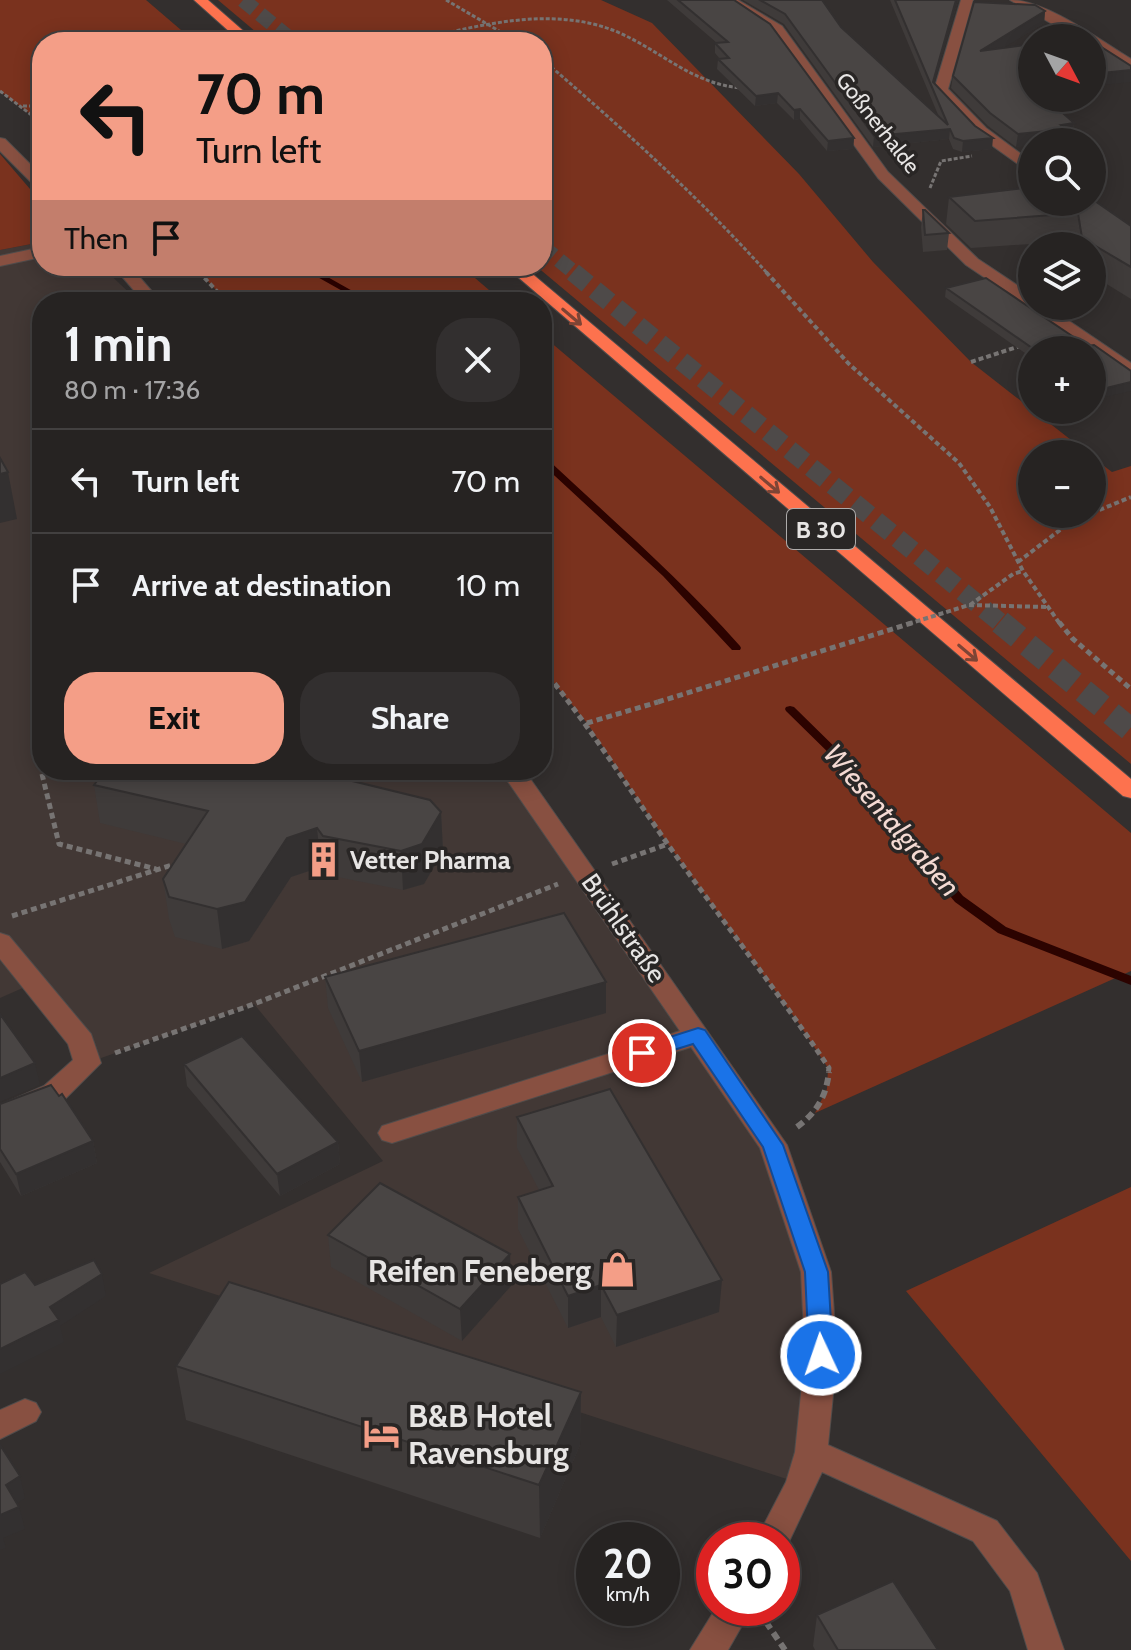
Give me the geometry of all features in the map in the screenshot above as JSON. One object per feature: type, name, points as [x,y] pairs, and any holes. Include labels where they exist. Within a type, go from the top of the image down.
[{"type":"highway","points":[[200,0],[237,32]]},
{"type":"highway","name":"B 30","points":[[525,276],[544,292]]},
{"type":"highway","name":"B 30","points":[[552,299],[1131,791]]},
{"type":"street","name":"Goßnerhalde","points":[[729,0],[777,29],[883,175],[972,262],[1018,294]]},
{"type":"street","points":[[967,0],[941,90],[981,131],[1018,158]]},
{"type":"street","points":[[1016,0],[1062,24]]},
{"type":"street","points":[[1106,49],[1131,65]]},
{"type":"street","points":[[0,142],[32,175]]},
{"type":"street","points":[[0,261],[32,254]]},
{"type":"street","points":[[130,276],[144,292]]},
{"type":"street","name":"Goßnerhalde","points":[[1056,320],[1131,371]]},
{"type":"street","name":"Brühlstraße","points":[[519,780],[773,1145],[816,1272],[821,1355],[811,1452],[802,1484],[782,1522]]},
{"type":"street","points":[[0,942],[81,1041],[87,1063],[54,1093],[0,1117]]},
{"type":"street","points":[[392,1133],[698,1035]]},
{"type":"street","points":[[811,1452],[985,1531],[1025,1584],[1046,1650]]},
{"type":"street","points":[[708,1650],[735,1626]]},
{"type":"path","points":[[446,0],[503,32]]},
{"type":"path","points":[[452,32],[489,23],[563,22],[605,28],[708,82],[744,88]]},
{"type":"path","points":[[552,68],[633,137],[720,220],[848,363],[959,463],[990,507],[1023,571],[1046,607],[1072,638],[1131,689]]},
{"type":"path","points":[[0,91],[32,114]]},
{"type":"path","points":[[22,106],[32,106]]},
{"type":"path","points":[[934,193],[929,186],[941,161],[1010,152]]},
{"type":"path","points":[[203,276],[218,292]]},
{"type":"path","points":[[971,362],[1070,329]]},
{"type":"path","points":[[1106,507],[1131,497]]},
{"type":"path","points":[[1018,562],[1063,528]]},
{"type":"path","points":[[587,723],[969,605],[1013,574],[1023,571]]},
{"type":"path","points":[[969,605],[1046,607]]},
{"type":"path","points":[[552,680],[587,723],[668,844],[829,1068],[827,1089],[815,1113],[773,1145]]},
{"type":"path","points":[[1123,684],[1131,681]]},
{"type":"path","points":[[43,780],[59,844],[157,869]]},
{"type":"path","points":[[87,1063],[254,1004],[586,873],[668,844]]},
{"type":"path","points":[[0,920],[182,861]]},
{"type":"path","points":[[762,1626],[785,1650]]},
{"type":"shaded area","points":[[0,0],[146,0],[183,32],[32,32],[32,115],[0,91]]},
{"type":"shaded area","points":[[218,0],[601,0],[652,23],[799,174],[873,262],[971,362],[1018,399],[1018,424],[1051,424],[1071,440],[1018,440],[1018,528],[1106,528],[1106,468],[1112,472],[1131,466],[1131,764],[548,276],[552,276],[552,32],[256,32]]},
{"type":"shaded area","points":[[0,154],[32,191],[32,244],[0,250]]},
{"type":"shaded area","points":[[32,244],[32,276],[112,276],[128,292],[32,292],[32,780],[518,780],[773,1145],[816,1272],[802,1484],[149,1273],[383,1161],[254,1004],[87,1063],[34,983],[0,998],[0,250]]},
{"type":"shaded area","points":[[203,276],[473,276],[491,292],[218,292]]},
{"type":"shaded area","points":[[552,343],[1131,833],[1131,971],[815,1113],[827,1089],[828,1068],[668,844],[587,723],[552,680]]},
{"type":"shaded area","points":[[1131,1187],[1131,1561],[906,1291]]},
{"type":"building","points":[[678,0],[734,0],[770,24],[854,138],[828,141],[800,109],[794,110],[778,93],[756,96],[718,59],[729,58],[715,43],[728,42]]},
{"type":"building","points":[[760,0],[822,0],[841,27],[948,125],[895,0],[956,0],[933,82],[975,126],[993,138],[963,141],[954,138],[950,129],[874,136],[785,14]]},
{"type":"building","points":[[974,2],[1035,5],[1045,11],[1024,24],[1018,24],[1018,28],[980,51],[1018,46],[1018,112],[1062,112],[1074,123],[1061,125],[1066,128],[1018,128],[1018,134],[990,113],[953,76]]},
{"type":"building","points":[[1106,50],[1131,66],[1131,70],[1106,73]]},
{"type":"building","points":[[1018,189],[1018,216],[1039,216],[975,221],[949,197]]},
{"type":"building","points":[[1106,209],[1131,226],[1131,267],[1106,252],[1106,232],[1081,232],[1078,216],[1106,216]]},
{"type":"building","points":[[925,210],[949,233],[925,235]]},
{"type":"building","points":[[986,278],[1018,300],[1018,320],[1048,320],[1072,336],[1018,338],[946,288]]},
{"type":"building","points":[[1106,353],[1131,371],[1131,382],[1106,388]]},
{"type":"building","points":[[0,458],[8,472],[0,474]]},
{"type":"building","points":[[98,780],[348,780],[430,800],[441,812],[422,844],[401,851],[323,836],[317,828],[287,838],[245,902],[217,909],[169,897],[163,879],[208,811],[94,785]]},
{"type":"building","points":[[564,913],[606,982],[359,1051],[325,977]]},
{"type":"building","points":[[0,1014],[35,1063],[0,1078]]},
{"type":"building","points":[[242,1036],[338,1142],[277,1174],[184,1064]]},
{"type":"building","points":[[51,1085],[59,1096],[62,1094],[93,1141],[16,1174],[0,1149],[0,1104]]},
{"type":"building","name":"Reifen Feneberg","points":[[610,1089],[722,1280],[617,1315],[601,1285],[568,1296],[518,1197],[553,1186],[517,1117]]},
{"type":"building","points":[[380,1183],[510,1254],[460,1309],[328,1235]]},
{"type":"building","points":[[94,1260],[102,1274],[50,1307],[59,1320],[0,1349],[0,1284],[25,1272],[35,1285]]},
{"type":"building","points":[[229,1282],[581,1392],[539,1485],[176,1366]]},
{"type":"building","points":[[0,1445],[20,1476],[6,1485],[19,1507],[0,1515]]},
{"type":"building","points":[[893,1581],[938,1650],[838,1650],[817,1615]]},
{"type":"waterway","name":"Wiesentalgraben","points":[[320,276],[350,292]]},
{"type":"waterway","name":"Wiesentalgraben","points":[[552,468],[666,574],[736,648]]},
{"type":"waterway","name":"Wiesentalgraben","points":[[790,709],[844,762],[959,899],[1002,930],[1131,981]]},
{"type":"tunnel","points":[[243,0],[282,32]]},
{"type":"tunnel","points":[[552,254],[576,274]]},
{"type":"tunnel","points":[[573,272],[1002,624]]},
{"type":"tunnel","points":[[1000,622],[1131,730]]},
{"type":"place","name":"Vetter Pharma","points":[[324,860]]},
{"type":"place","name":"Reifen Feneberg","points":[[617,1270]]},
{"type":"place","name":"B&B Hotel Ravensburg","points":[[382,1433]]},
{"type":"route","points":[[642,1053],[698,1035],[773,1145],[816,1272],[821,1355]]}]
